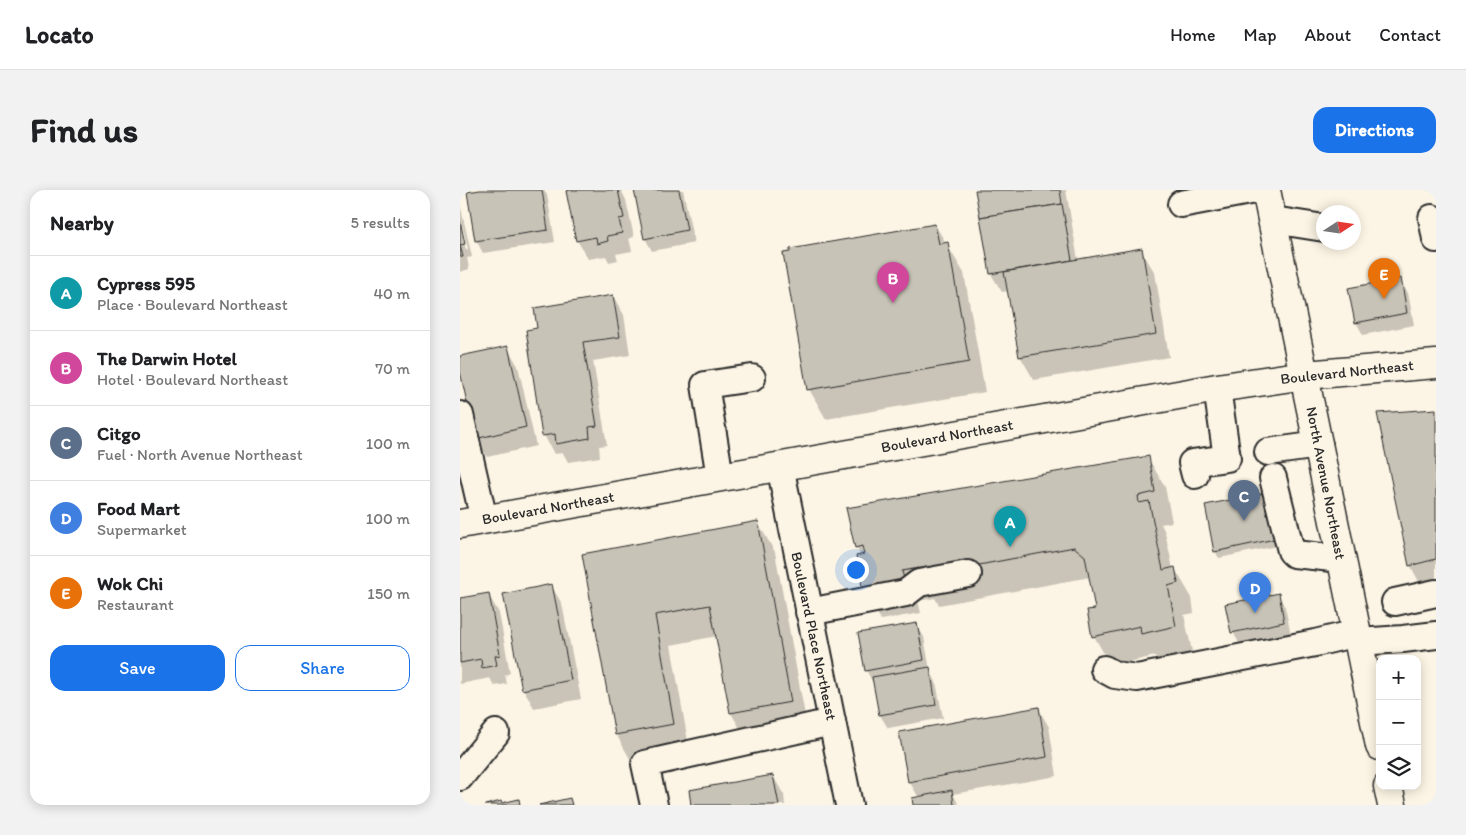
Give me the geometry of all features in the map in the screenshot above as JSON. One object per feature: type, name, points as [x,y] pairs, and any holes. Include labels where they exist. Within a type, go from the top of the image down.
[{"type":"main road","name":"North Avenue Northeast","points":[[1266,190],[1380,745]]},
{"type":"main road","name":"Boulevard Northeast","points":[[472,522],[1217,388],[1305,375],[1436,364]]},
{"type":"main road","points":[[1389,790],[1392,805]]},
{"type":"street","points":[[1181,204],[1255,190]]},
{"type":"street","points":[[1272,220],[1316,227]]},
{"type":"street","points":[[720,477],[705,385],[752,378]]},
{"type":"street","points":[[1195,475],[1192,463],[1228,458],[1217,388]]},
{"type":"street","points":[[460,415],[472,522]]},
{"type":"street","points":[[1268,452],[1319,444]]},
{"type":"street","name":"Boulevard Place Northeast","points":[[780,466],[849,805]]},
{"type":"street","points":[[1273,478],[1291,551],[1294,554],[1342,559]]},
{"type":"street","points":[[809,612],[906,593],[919,583],[968,574]]},
{"type":"street","points":[[1395,602],[1436,593]]},
{"type":"street","points":[[1104,669],[1115,675],[1137,678],[1316,643],[1358,638],[1403,639],[1436,634]]},
{"type":"street","points":[[654,805],[645,764],[832,722]]},
{"type":"street","points":[[460,777],[496,733]]},
{"type":"building","points":[[480,190],[542,190],[548,230],[475,241],[467,192]]},
{"type":"building","points":[[618,190],[624,218],[619,219],[622,233],[607,236],[608,241],[597,244],[596,237],[576,241],[566,191]]},
{"type":"building","points":[[634,190],[679,190],[687,230],[644,239]]},
{"type":"building","points":[[975,190],[1060,190],[1062,204],[980,217]]},
{"type":"building","points":[[1062,204],[1072,260],[990,274],[980,217]]},
{"type":"building","points":[[460,220],[465,244],[460,245]]},
{"type":"building","points":[[935,224],[939,244],[948,242],[969,362],[807,390],[783,253],[790,252],[790,249]]},
{"type":"building","points":[[460,245],[463,257],[460,257]]},
{"type":"building","points":[[1142,248],[1156,334],[1019,357],[1004,272]]},
{"type":"building","points":[[1401,278],[1407,313],[1355,323],[1348,288]]},
{"type":"building","points":[[613,295],[620,337],[583,342],[597,426],[589,427],[590,438],[556,444],[555,434],[542,436],[526,330],[537,328],[534,308]]},
{"type":"building","points":[[508,346],[526,427],[475,439],[460,371],[460,356]]},
{"type":"building","points":[[1436,409],[1436,559],[1409,566],[1377,413]]},
{"type":"building","points":[[1149,456],[1155,492],[1138,496],[1139,503],[1149,501],[1163,570],[1175,567],[1178,583],[1168,586],[1176,626],[1141,634],[1140,626],[1092,637],[1087,610],[1095,609],[1085,556],[1074,547],[921,576],[919,568],[902,571],[905,583],[863,591],[856,556],[864,554],[862,546],[855,548],[846,508]]},
{"type":"building","points":[[1275,491],[1284,537],[1214,552],[1205,505]]},
{"type":"building","points":[[758,521],[791,702],[730,713],[710,605],[655,615],[674,724],[615,735],[582,554]]},
{"type":"building","points":[[552,584],[571,680],[522,690],[503,594]]},
{"type":"building","points":[[489,593],[500,655],[495,656],[497,665],[482,668],[481,659],[460,663],[460,598]]},
{"type":"building","points":[[1279,593],[1284,622],[1231,633],[1225,604]]},
{"type":"building","points":[[917,623],[924,660],[865,671],[858,633]]},
{"type":"building","points":[[930,667],[936,705],[879,715],[872,677]]},
{"type":"building","points":[[1039,707],[1047,757],[908,782],[899,732]]},
{"type":"building","points":[[773,775],[779,805],[691,805],[689,790]]},
{"type":"building","points":[[952,790],[954,805],[913,805],[912,798]]},
{"type":"building","points":[[570,798],[572,805],[539,805]]},
{"type":"building","points":[[519,799],[520,805],[485,805],[501,801],[502,803]]},
{"type":"place","name":"Wok Chi","points":[[1384,299]]},
{"type":"place","name":"The Darwin Hotel","points":[[893,303]]},
{"type":"place","name":"Citgo","points":[[1244,521]]},
{"type":"place","name":"Cypress 595","points":[[1010,547]]},
{"type":"place","name":"Food Mart","points":[[1255,613]]}]
